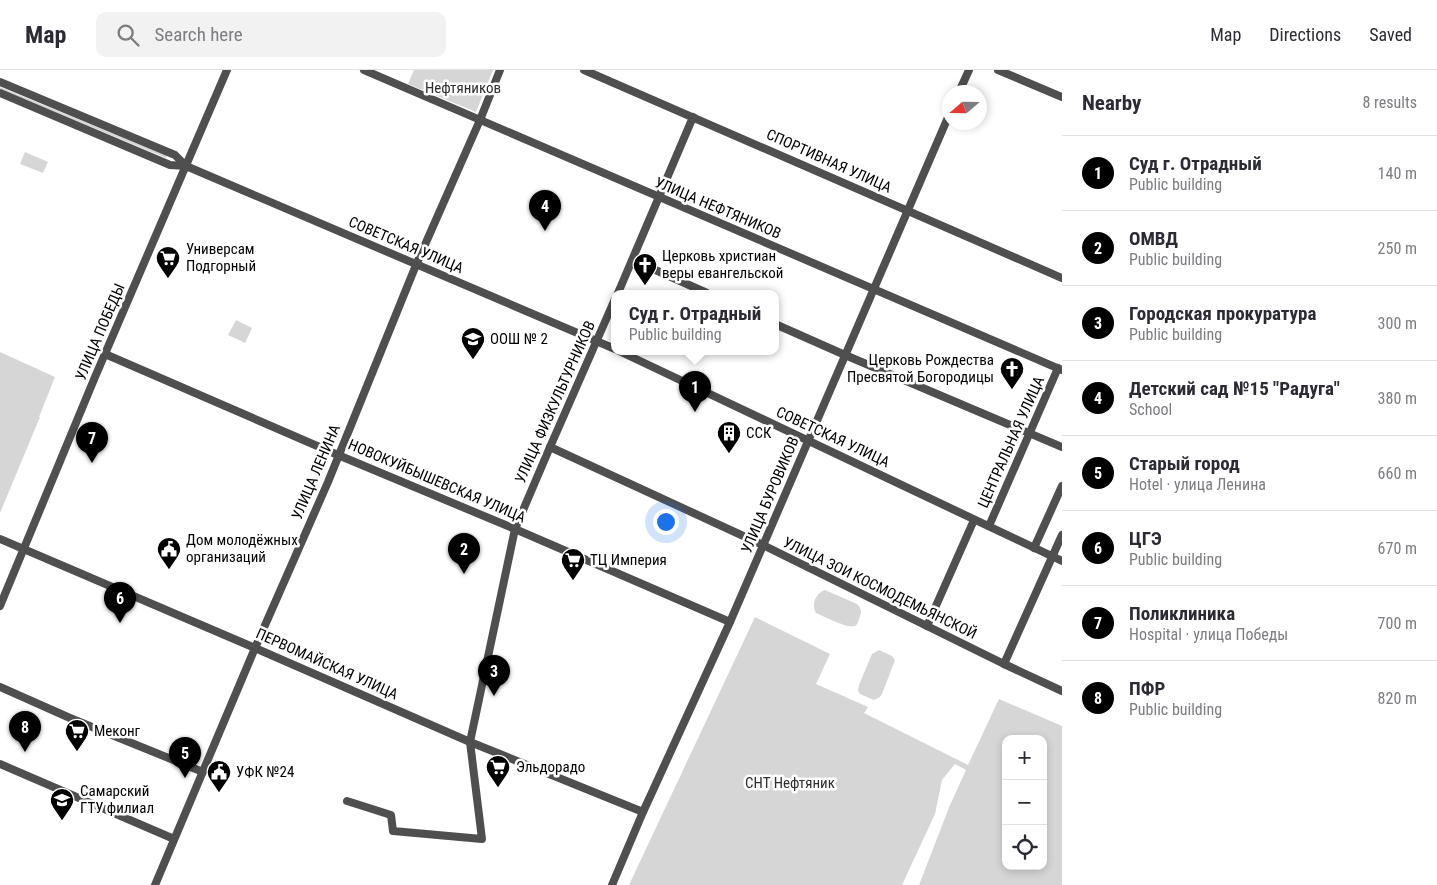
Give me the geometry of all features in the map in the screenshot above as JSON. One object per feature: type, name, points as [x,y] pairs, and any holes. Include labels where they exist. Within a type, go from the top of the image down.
[{"type":"street","name":"УЛИЦА ПОБЕДЫ","points":[[0,606],[105,354],[227,70]]},
{"type":"street","name":"УЛИЦА НЕФТЯНИКОВ","points":[[364,70],[1060,369]]},
{"type":"street","name":"УЛИЦА ЛЕНИНА","points":[[155,885],[255,648],[328,482],[416,265],[500,70]]},
{"type":"street","name":"СПОРТИВНАЯ УЛИЦА","points":[[584,70],[1062,278]]},
{"type":"street","points":[[962,85],[969,70]]},
{"type":"street","points":[[998,70],[1062,97]]},
{"type":"street","name":"СОВЕТСКАЯ УЛИЦА","points":[[0,82],[175,155],[186,166]]},
{"type":"street","name":"СОВЕТСКАЯ УЛИЦА","points":[[0,93],[170,165],[186,166],[611,347]]},
{"type":"street","points":[[619,290],[693,117]]},
{"type":"street","name":"УЛИЦА БУРОВИКОВ","points":[[612,885],[643,812],[730,622],[943,130]]},
{"type":"street","points":[[632,260],[700,290]]},
{"type":"street","name":"УЛИЦА ФИЗКУЛЬТУРНИКОВ","points":[[347,801],[390,815],[393,831],[482,839],[470,742],[515,529],[611,308]]},
{"type":"street","points":[[779,326],[1062,447]]},
{"type":"street","name":"НОВОКУЙБЫШЕВСКАЯ УЛИЦА","points":[[105,354],[730,622]]},
{"type":"street","name":"СОВЕТСКАЯ УЛИЦА","points":[[627,355],[1062,562]]},
{"type":"street","name":"ЦЕНТРАЛЬНАЯ УЛИЦА","points":[[989,526],[1060,369]]},
{"type":"street","name":"УЛИЦА ЗОИ КОСМОДЕМЬЯНСКОЙ","points":[[550,447],[763,545],[1062,691]]},
{"type":"street","points":[[1034,548],[1062,486]]},
{"type":"street","points":[[927,626],[974,520]]},
{"type":"street","points":[[1004,664],[1062,535]]},
{"type":"street","name":"ПЕРВОМАЙСКАЯ УЛИЦА","points":[[0,539],[470,742],[643,812]]},
{"type":"street","points":[[0,687],[70,718],[203,772]]},
{"type":"street","points":[[0,764],[174,839]]},
{"type":"green space","name":"Нефтяников","points":[[414,70],[493,70],[476,112],[408,84]]},
{"type":"green space","points":[[0,87],[167,156],[166,158],[0,89]]},
{"type":"green space","points":[[25,152],[48,162],[43,173],[20,164]]},
{"type":"green space","points":[[236,320],[252,328],[245,343],[228,335]]},
{"type":"green space","points":[[0,352],[55,377],[0,513]]},
{"type":"green space","points":[[825,590],[859,606],[861,612],[858,623],[855,626],[841,624],[816,613],[815,599]]},
{"type":"green space","name":"СНТ Нефтяник","points":[[755,617],[830,654],[816,684],[868,707],[864,713],[968,765],[999,699],[1062,726],[1062,885],[919,885],[950,805],[966,770],[955,764],[942,780],[935,814],[902,885],[629,885]]},
{"type":"green space","points":[[879,650],[892,656],[895,660],[882,694],[874,700],[860,694],[858,691],[872,654]]},
{"type":"place","name":"Детский сад №15 \"Радуга\"","points":[[545,231]]},
{"type":"place","name":"Универсам Подгорный","points":[[168,279]]},
{"type":"place","name":"Церковь христиан веры евангельской","points":[[645,286]]},
{"type":"place","name":"ООШ № 2","points":[[473,360]]},
{"type":"place","name":"Церковь Рождества Пресвятой Богородицы","points":[[1012,390]]},
{"type":"place","name":"Суд г. Отрадный","points":[[695,412]]},
{"type":"place","name":"ССК","points":[[729,454]]},
{"type":"place","name":"Поликлиника","points":[[92,463]]},
{"type":"place","name":"Дом молодёжных организаций","points":[[169,570]]},
{"type":"place","name":"ОМВД","points":[[464,574]]},
{"type":"place","name":"ТЦ Империя","points":[[573,581]]},
{"type":"place","name":"ЦГЭ","points":[[120,623]]},
{"type":"place","name":"Городская прокуратура","points":[[494,696]]},
{"type":"place","name":"ПФР","points":[[25,752]]},
{"type":"place","name":"Меконг","points":[[77,752]]},
{"type":"place","name":"Старый город","points":[[185,778]]},
{"type":"place","name":"Эльдорадо","points":[[498,788]]},
{"type":"place","name":"УФК №24","points":[[219,793]]},
{"type":"place","name":"Самарский ГТУ филиал","points":[[62,821]]}]
